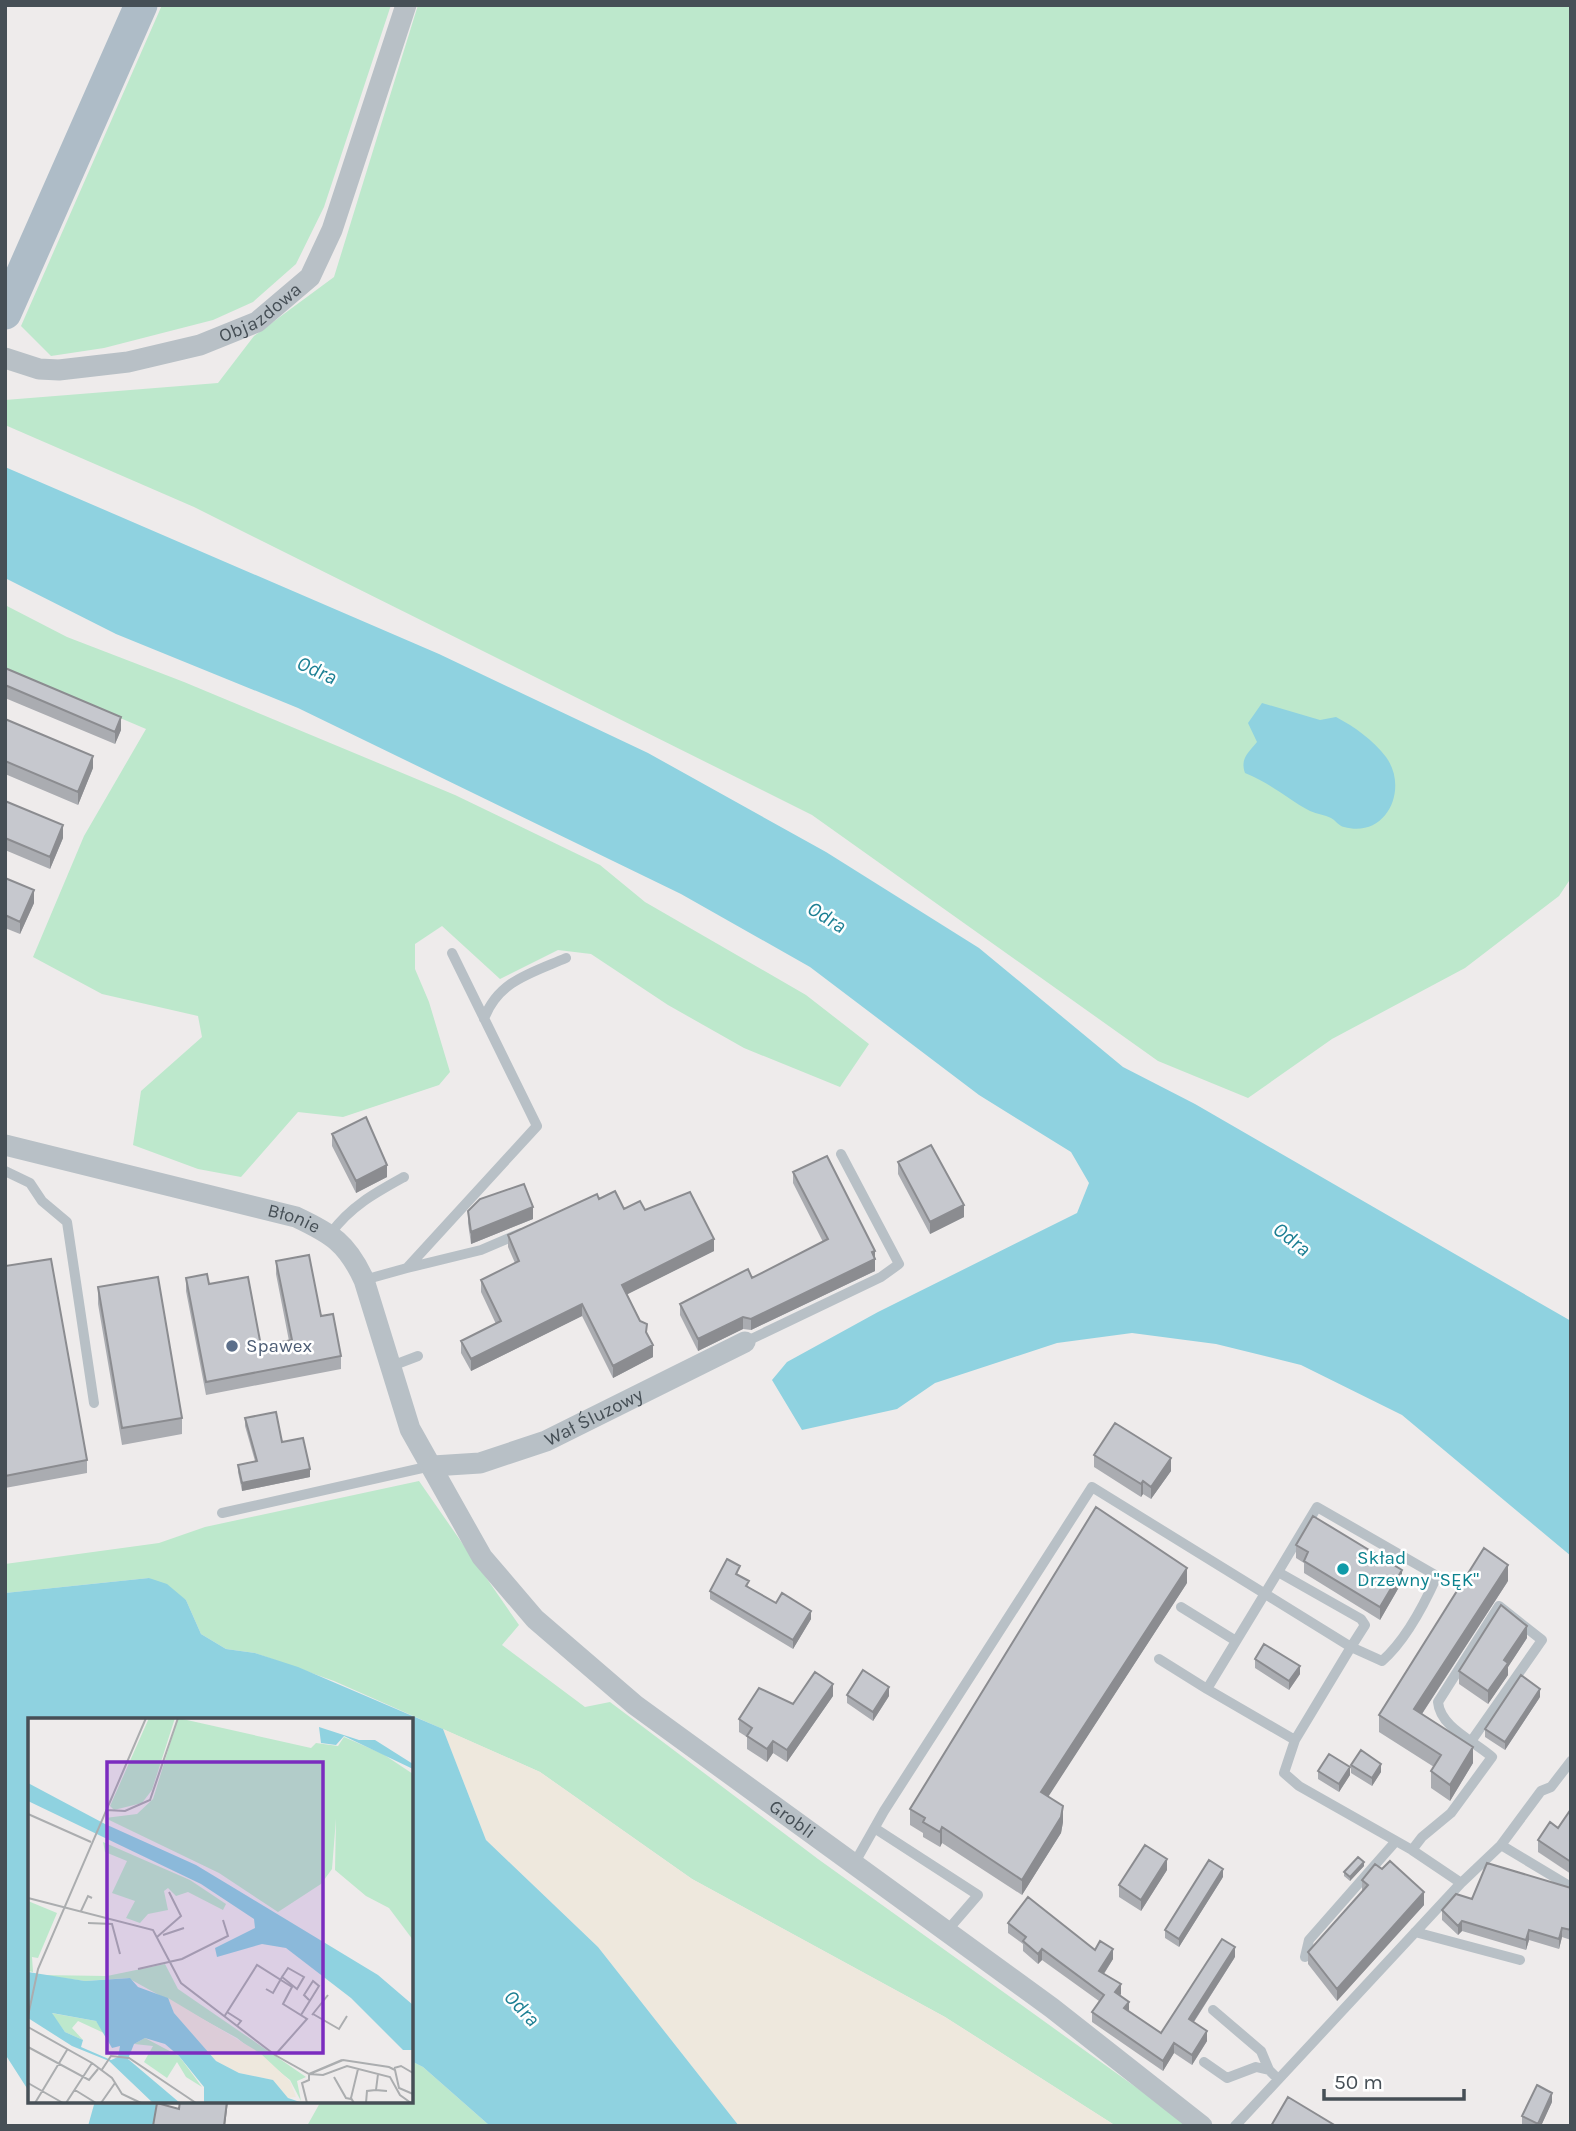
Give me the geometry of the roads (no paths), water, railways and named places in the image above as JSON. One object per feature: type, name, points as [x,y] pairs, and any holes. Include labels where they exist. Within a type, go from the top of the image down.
[{"type":"main road","points":[[5,313],[141,5]]},
{"type":"street","name":"Objazdowa","points":[[5,358],[39,369],[59,370],[128,362],[200,345],[257,322],[310,277],[332,230],[406,5]]},
{"type":"street","name":"Błonie","points":[[5,1144],[296,1217],[331,1233],[354,1258],[364,1280],[410,1429],[433,1466]]},
{"type":"street","name":"Wał Śluzowy","points":[[433,1466],[480,1463],[546,1441],[745,1342]]},
{"type":"street","name":"Grobli","points":[[433,1466],[482,1557],[534,1619],[635,1705],[1052,2008],[1202,2126]]},
{"type":"lane","points":[[407,1268],[537,1126],[452,953]]},
{"type":"lane","points":[[484,1019],[496,994],[519,978],[566,958]]},
{"type":"lane","points":[[745,1342],[881,1277],[899,1264],[841,1154]]},
{"type":"lane","points":[[5,1171],[30,1183],[42,1201],[67,1222],[94,1403]]},
{"type":"lane","points":[[331,1233],[343,1217],[362,1200],[404,1177]]},
{"type":"lane","points":[[364,1280],[481,1250],[537,1226]]},
{"type":"lane","points":[[389,1367],[418,1356]]},
{"type":"lane","points":[[222,1513],[433,1466]]},
{"type":"lane","points":[[854,1864],[1093,1487],[1265,1592],[1351,1647],[1382,1661],[1406,1631],[1437,1576],[1317,1507],[1265,1592],[1207,1689]]},
{"type":"lane","points":[[1278,1572],[1361,1619],[1365,1625],[1295,1740],[1283,1773],[1299,1786],[1412,1850],[1461,1883]]},
{"type":"lane","points":[[1412,1850],[1422,1837],[1451,1813],[1492,1756],[1445,1722],[1439,1712],[1438,1702],[1499,1606],[1542,1640],[1472,1740]]},
{"type":"lane","points":[[1181,1607],[1236,1641]]},
{"type":"lane","points":[[1158,1659],[1295,1740]]},
{"type":"lane","points":[[1235,2126],[1461,1883],[1501,1845],[1541,1791],[1551,1787],[1571,1761]]},
{"type":"lane","points":[[876,1829],[978,1895],[946,1932]]},
{"type":"lane","points":[[1305,1957],[1309,1940],[1396,1841]]},
{"type":"lane","points":[[1501,1845],[1571,1887]]},
{"type":"lane","points":[[1415,1932],[1520,1960]]},
{"type":"lane","points":[[1213,2010],[1261,2051],[1269,2070],[1278,2079]]},
{"type":"lane","points":[[1204,2062],[1227,2078],[1256,2067],[1269,2070]]},
{"type":"water","name":"Odra","points":[[5,467],[439,654],[648,753],[826,852],[979,948],[1123,1067],[1195,1104],[1571,1321],[1571,1556],[1402,1415],[1301,1365],[1216,1344],[1132,1333],[1057,1343],[935,1383],[897,1409],[802,1430],[772,1380],[787,1362],[878,1312],[1077,1213],[1089,1183],[1071,1152],[979,1095],[810,967],[681,894],[298,708],[116,634],[5,578]]},
{"type":"water","points":[[1262,703],[1320,720],[1336,717],[1375,745],[1393,769],[1395,783],[1390,808],[1382,818],[1359,829],[1342,826],[1331,818],[1310,811],[1245,773],[1244,760],[1257,742],[1248,723]]},
{"type":"water","name":"Odra","points":[[149,1578],[167,1584],[186,1600],[201,1634],[226,1649],[255,1653],[298,1667],[443,1729],[486,1840],[598,1947],[739,2126],[490,2126],[423,2067],[413,2062],[413,1718],[28,1718],[28,2090],[5,2054],[5,1593]]},
{"type":"water","points":[[94,2103],[168,2103],[158,2117],[157,2126],[88,2126]]},
{"type":"place","name":"Spawex","points":[[232,1346]]},
{"type":"place","name":"Skład Drzewny \"SĘK\"","points":[[1343,1569]]}]
